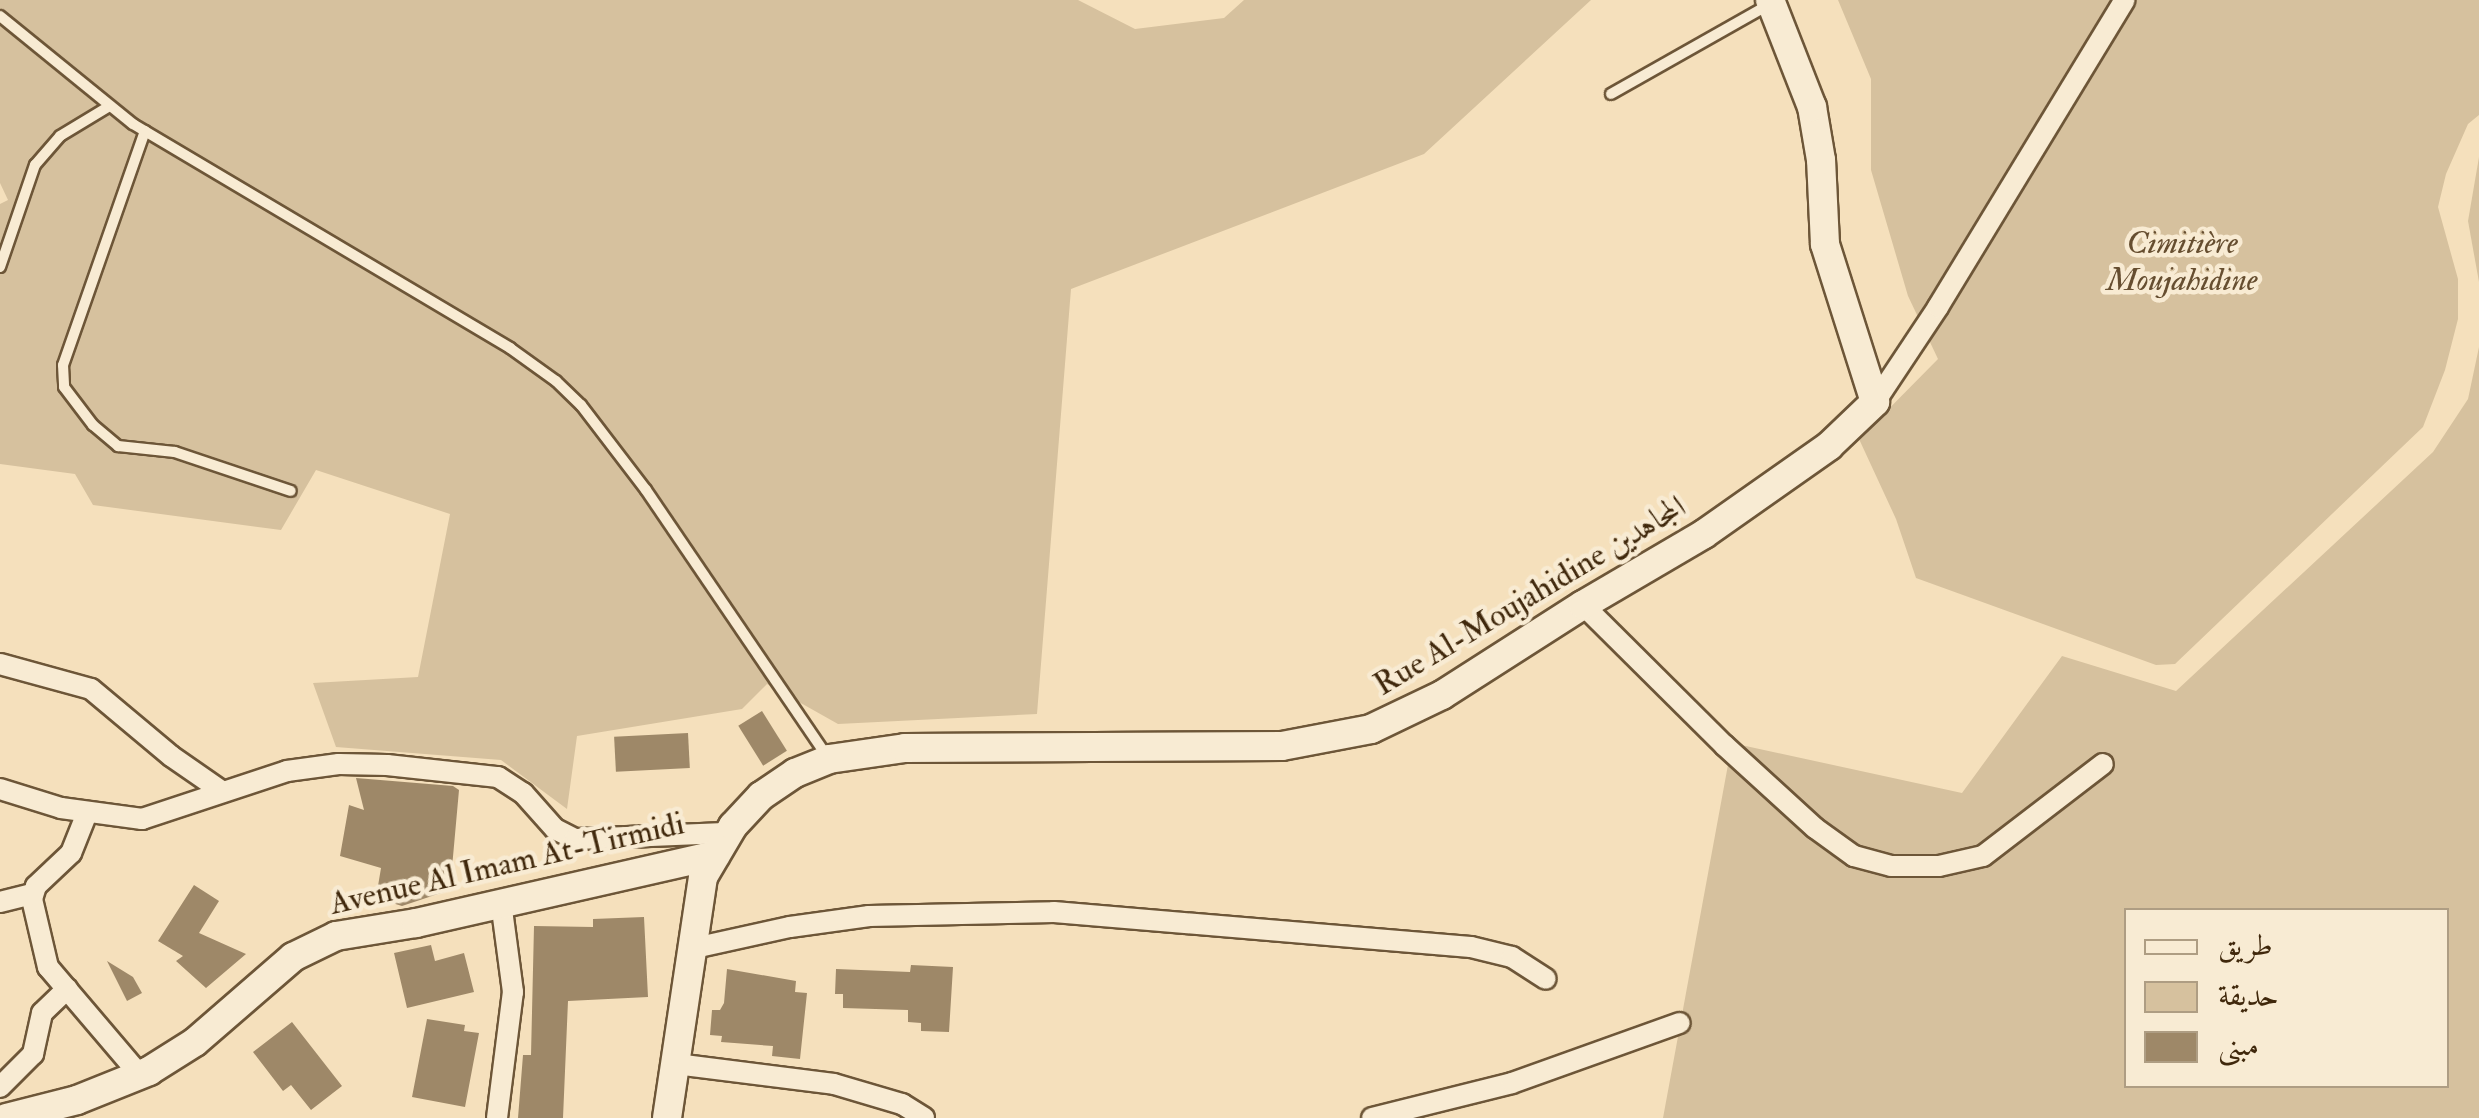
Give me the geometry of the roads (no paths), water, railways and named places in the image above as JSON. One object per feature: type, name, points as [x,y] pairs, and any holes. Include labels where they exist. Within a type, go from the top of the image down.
[{"type":"street","name":"Rue Al-Moujahidine المجاهدين","points":[[667,1118],[703,877],[721,844],[778,784],[829,759],[934,747],[1282,746],[1344,738],[1442,695],[1759,498],[1828,446],[1875,402],[1938,307],[2125,0]]},
{"type":"street","points":[[1770,2],[1812,107],[1821,160],[1825,244],[1875,402]]},
{"type":"street","points":[[1583,604],[1724,745],[1815,828],[1854,856],[1891,866],[1939,866],[1983,856],[2103,764]]},
{"type":"street","points":[[0,664],[91,689],[171,756],[223,792]]},
{"type":"street","points":[[0,789],[87,813],[152,817],[287,771],[326,765],[463,770],[507,781],[555,829],[575,838],[721,844]]},
{"type":"street","points":[[0,902],[32,894],[72,853],[87,813]]},
{"type":"street","name":"Avenue Al Imam At-Tirmidi","points":[[6,1118],[78,1100],[140,1075],[194,1042],[292,957],[349,931],[398,926],[501,902],[721,844]]},
{"type":"street","points":[[32,894],[48,967],[140,1075]]},
{"type":"street","points":[[497,1118],[514,992],[501,902]]},
{"type":"street","points":[[690,949],[869,916],[1054,912],[1471,947],[1512,957],[1546,980]]},
{"type":"street","points":[[0,1088],[33,1054],[42,1013],[67,989]]},
{"type":"street","points":[[1372,1118],[1512,1084],[1680,1022]]},
{"type":"street","points":[[676,1064],[834,1084],[902,1104],[924,1118]]},
{"type":"lane","points":[[1611,94],[1770,2]]},
{"type":"lane","points":[[0,16],[108,106],[145,131],[510,348],[556,381],[581,405],[646,490],[829,759]]},
{"type":"lane","points":[[0,267],[35,165],[60,136],[108,106]]},
{"type":"lane","points":[[145,131],[63,366],[64,387],[93,425],[118,446],[175,452],[290,490]]},
{"type":"park label","name":"Cimitière Moujahidine","points":[[2182,262]]}]
